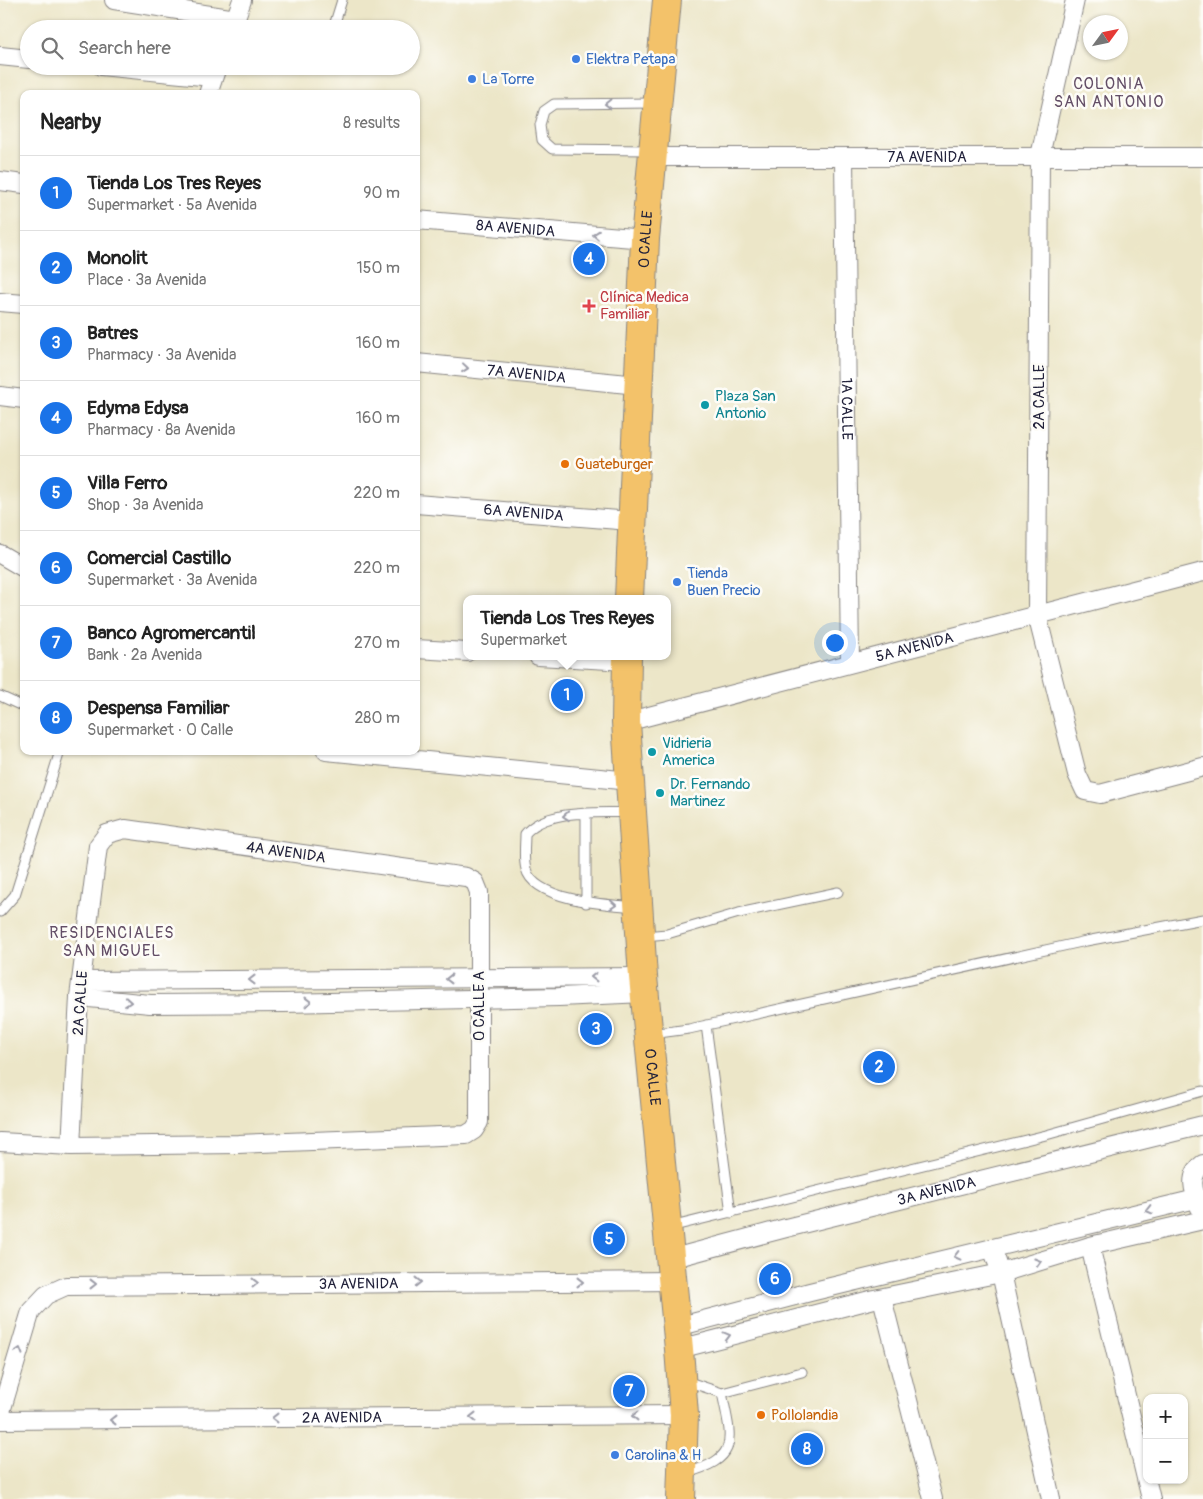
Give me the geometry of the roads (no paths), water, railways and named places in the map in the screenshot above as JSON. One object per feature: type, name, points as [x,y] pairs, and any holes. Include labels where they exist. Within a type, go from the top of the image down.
[{"type":"main road","name":"0 CALLE","points":[[629,595],[645,239],[667,0]]},
{"type":"main road","name":"0 CALLE","points":[[627,660],[626,722],[643,985],[682,1383],[684,1415],[681,1487]]},
{"type":"street","points":[[114,0],[214,20]]},
{"type":"street","points":[[235,20],[242,0]]},
{"type":"street","name":"2A CALLE","points":[[1075,0],[1040,156],[1038,615],[1077,774],[1086,791],[1100,794],[1203,767]]},
{"type":"street","points":[[0,56],[20,58]]},
{"type":"street","points":[[178,75],[212,79]]},
{"type":"street","name":"7A AVENIDA","points":[[652,153],[844,156],[1203,156]]},
{"type":"street","name":"1A CALLE","points":[[844,156],[850,663]]},
{"type":"street","points":[[0,181],[20,184]]},
{"type":"street","name":"8A AVENIDA","points":[[420,220],[645,239]]},
{"type":"street","points":[[0,302],[20,304]]},
{"type":"street","name":"7A AVENIDA","points":[[420,363],[638,385]]},
{"type":"street","points":[[0,396],[20,398]]},
{"type":"street","name":"6A AVENIDA","points":[[420,504],[631,521]]},
{"type":"street","points":[[0,554],[20,566]]},
{"type":"street","name":"5A AVENIDA","points":[[626,722],[1203,572]]},
{"type":"street","points":[[420,649],[463,652]]},
{"type":"street","points":[[367,755],[630,781]]},
{"type":"street","name":"4A AVENIDA","points":[[107,834],[125,829],[466,877]]},
{"type":"street","name":"2A CALLE","points":[[72,1146],[80,989],[98,846],[107,834]]},
{"type":"street","name":"0 CALLE A","points":[[72,1146],[238,1144],[466,1135],[474,1130],[479,1122],[479,892],[475,882],[466,877]]},
{"type":"street","points":[[80,989],[284,980],[479,979],[643,985]]},
{"type":"street","points":[[284,980],[284,1003]]},
{"type":"street","points":[[80,989],[150,1004],[479,999],[643,985]]},
{"type":"street","name":"3A AVENIDA","points":[[0,1415],[31,1311],[46,1295],[66,1286],[78,1284],[672,1270],[786,1228],[1203,1126]]},
{"type":"street","points":[[0,1142],[72,1146]]},
{"type":"street","points":[[678,1338],[1000,1274],[1090,1246],[1203,1219],[1192,1181],[1195,1171],[1203,1164]]},
{"type":"street","points":[[678,1338],[992,1248],[1196,1199]]},
{"type":"street","points":[[1090,1246],[1150,1499]]},
{"type":"street","points":[[992,1248],[1000,1274],[1051,1499]]},
{"type":"street","points":[[882,1298],[933,1499]]},
{"type":"street","name":"2A AVENIDA","points":[[0,1420],[684,1415]]},
{"type":"lane","points":[[336,20],[342,0]]},
{"type":"lane","points":[[652,153],[552,148],[542,140],[540,125],[544,111],[554,104],[657,104]]},
{"type":"lane","points":[[0,696],[20,705]]},
{"type":"lane","points":[[0,912],[16,895],[59,755]]},
{"type":"lane","points":[[632,812],[555,816],[531,826],[525,834],[526,870],[532,878],[562,896],[586,903],[638,908]]},
{"type":"lane","points":[[586,814],[586,903]]},
{"type":"lane","points":[[641,936],[667,934],[739,913],[838,892]]},
{"type":"lane","points":[[648,1035],[706,1025],[1086,941],[1203,919]]},
{"type":"lane","points":[[706,1025],[731,1213]]},
{"type":"lane","points":[[667,1227],[1046,1135],[1203,1091]]},
{"type":"lane","points":[[682,1383],[695,1384],[722,1393],[802,1372]]},
{"type":"lane","points":[[681,1487],[725,1454],[730,1441],[722,1393]]},
{"type":"place","name":"Elektra Petapa","points":[[576,59]]},
{"type":"place","name":"La Torre","points":[[472,79]]},
{"type":"place","name":"Edyma Edysa","points":[[589,259]]},
{"type":"place","name":"Clínica Medica Familiar","points":[[589,306]]},
{"type":"place","name":"Plaza San Antonio","points":[[705,405]]},
{"type":"place","name":"Guateburger","points":[[565,464]]},
{"type":"place","name":"Tienda Buen Precio","points":[[677,582]]},
{"type":"place","name":"Tienda Los Tres Reyes","points":[[567,695]]},
{"type":"place","name":"Vidrieria America","points":[[652,752]]},
{"type":"place","name":"Dr. Fernando Martinez","points":[[660,793]]},
{"type":"place","name":"Batres","points":[[596,1029]]},
{"type":"place","name":"Monolit","points":[[879,1067]]},
{"type":"place","name":"Villa Ferro","points":[[609,1239]]},
{"type":"place","name":"Comercial Castillo","points":[[775,1279]]},
{"type":"place","name":"Banco Agromercantil","points":[[629,1391]]},
{"type":"place","name":"Pollolandia","points":[[761,1415]]},
{"type":"place","name":"Despensa Familiar","points":[[807,1449]]},
{"type":"place","name":"Carolina & H","points":[[615,1455]]},
{"type":"district","name":"COLONIA SAN ANTONIO","points":[[1109,92]]},
{"type":"district","name":"RESIDENCIALES SAN MIGUEL","points":[[112,941]]}]
